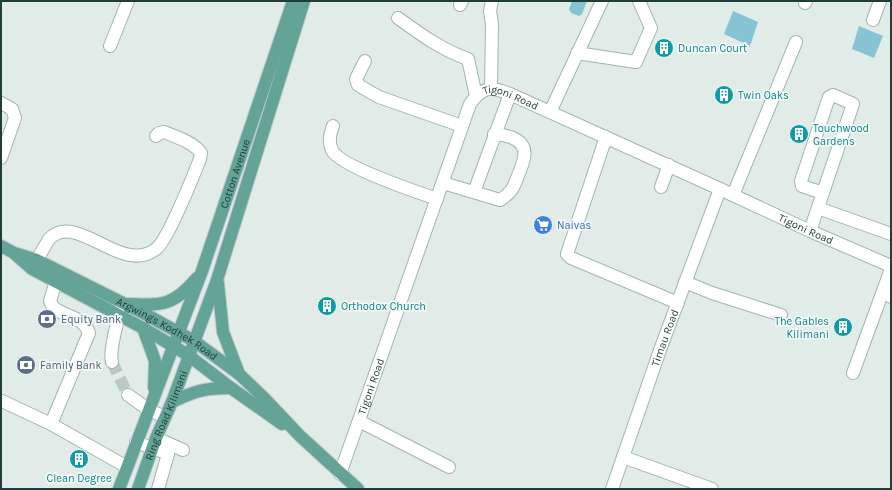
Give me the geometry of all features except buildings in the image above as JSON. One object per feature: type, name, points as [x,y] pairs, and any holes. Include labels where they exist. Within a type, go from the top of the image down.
[{"type":"main road","name":"Cotton Avenue","points":[[174,346],[202,271],[293,1]]},
{"type":"main road","name":"Cotton Avenue","points":[[194,341],[217,280],[304,1]]},
{"type":"main road","name":"Argwings Kodhek Road","points":[[1,246],[34,264],[124,304],[194,341],[239,374],[300,436],[358,489]]},
{"type":"main road","name":"Argwings Kodhek Road","points":[[34,264],[56,282],[143,328],[188,355],[231,388],[300,436]]},
{"type":"main road","points":[[124,304],[159,305],[172,300],[183,293],[202,271]]},
{"type":"main road","points":[[217,280],[223,332],[239,374]]},
{"type":"main road","points":[[143,328],[154,361],[151,405]]},
{"type":"main road","name":"Ring Road Kilimani","points":[[138,489],[154,443],[172,402],[194,341]]},
{"type":"main road","name":"Ring Road Kilimani","points":[[119,489],[174,346]]},
{"type":"main road","points":[[172,402],[194,391],[231,388]]},
{"type":"street","points":[[110,46],[128,1]]},
{"type":"street","points":[[491,88],[492,24],[490,11],[492,1]]},
{"type":"street","points":[[550,112],[602,1]]},
{"type":"street","points":[[577,53],[636,62],[651,28],[639,1]]},
{"type":"street","points":[[873,20],[880,1]]},
{"type":"street","points":[[398,18],[437,45],[453,54],[468,59],[476,96]]},
{"type":"street","points":[[733,195],[796,42]]},
{"type":"street","points":[[365,61],[356,79],[358,85],[379,97],[462,126]]},
{"type":"street","name":"Tigoni Road","points":[[340,474],[470,104],[476,96],[486,89],[499,89],[669,165],[891,268]]},
{"type":"street","points":[[474,192],[494,134],[510,94]]},
{"type":"street","points":[[810,231],[818,208],[853,104],[833,95],[829,97],[801,181],[802,186],[823,193]]},
{"type":"street","points":[[1,103],[12,109],[15,118],[1,158]]},
{"type":"street","points":[[333,126],[329,138],[332,150],[337,156],[348,163],[378,176],[437,199]]},
{"type":"street","points":[[34,264],[52,235],[65,230],[84,236],[126,255],[134,256],[145,254],[156,249],[165,237],[181,206],[201,153],[198,148],[164,132],[159,133],[156,136]]},
{"type":"street","points":[[442,183],[500,200],[508,195],[514,187],[525,157],[520,142],[508,135],[494,134]]},
{"type":"street","points":[[606,137],[567,254],[570,258],[678,303]]},
{"type":"street","points":[[661,187],[669,165]]},
{"type":"street","name":"Timau Road","points":[[612,489],[660,350],[720,189]]},
{"type":"street","points":[[818,208],[891,234]]},
{"type":"street","points":[[853,373],[891,268]]},
{"type":"street","points":[[51,424],[89,333],[87,327],[81,321],[52,307],[50,301],[56,282]]},
{"type":"street","points":[[685,282],[712,293],[782,316]]},
{"type":"street","points":[[112,362],[111,354],[119,315],[124,304]]},
{"type":"street","points":[[128,395],[151,405],[165,417]]},
{"type":"street","points":[[2,401],[51,424],[127,467]]},
{"type":"street","points":[[359,421],[449,466]]},
{"type":"street","points":[[136,442],[154,443],[183,450]]},
{"type":"street","points":[[154,443],[168,454],[158,489]]},
{"type":"street","points":[[623,457],[712,489]]},
{"type":"water","points":[[572,1],[587,1],[582,14],[579,16],[571,13],[569,9]]},
{"type":"water","points":[[733,11],[758,22],[750,46],[724,34]]},
{"type":"water","points":[[859,26],[883,36],[874,58],[852,49]]},
{"type":"tunnel","points":[[112,362],[128,395]]},
{"type":"place","name":"Duncan Court","points":[[664,48]]},
{"type":"place","name":"Twin Oaks","points":[[724,95]]},
{"type":"place","name":"Touchwood Gardens","points":[[799,134]]},
{"type":"place","name":"Naivas","points":[[543,225]]},
{"type":"place","name":"Orthodox Church","points":[[327,306]]},
{"type":"place","name":"Equity Bank","points":[[47,319]]},
{"type":"place","name":"The Gables Kilimani","points":[[843,327]]},
{"type":"place","name":"Family Bank","points":[[26,365]]},
{"type":"place","name":"Clean Degree","points":[[79,459]]}]
